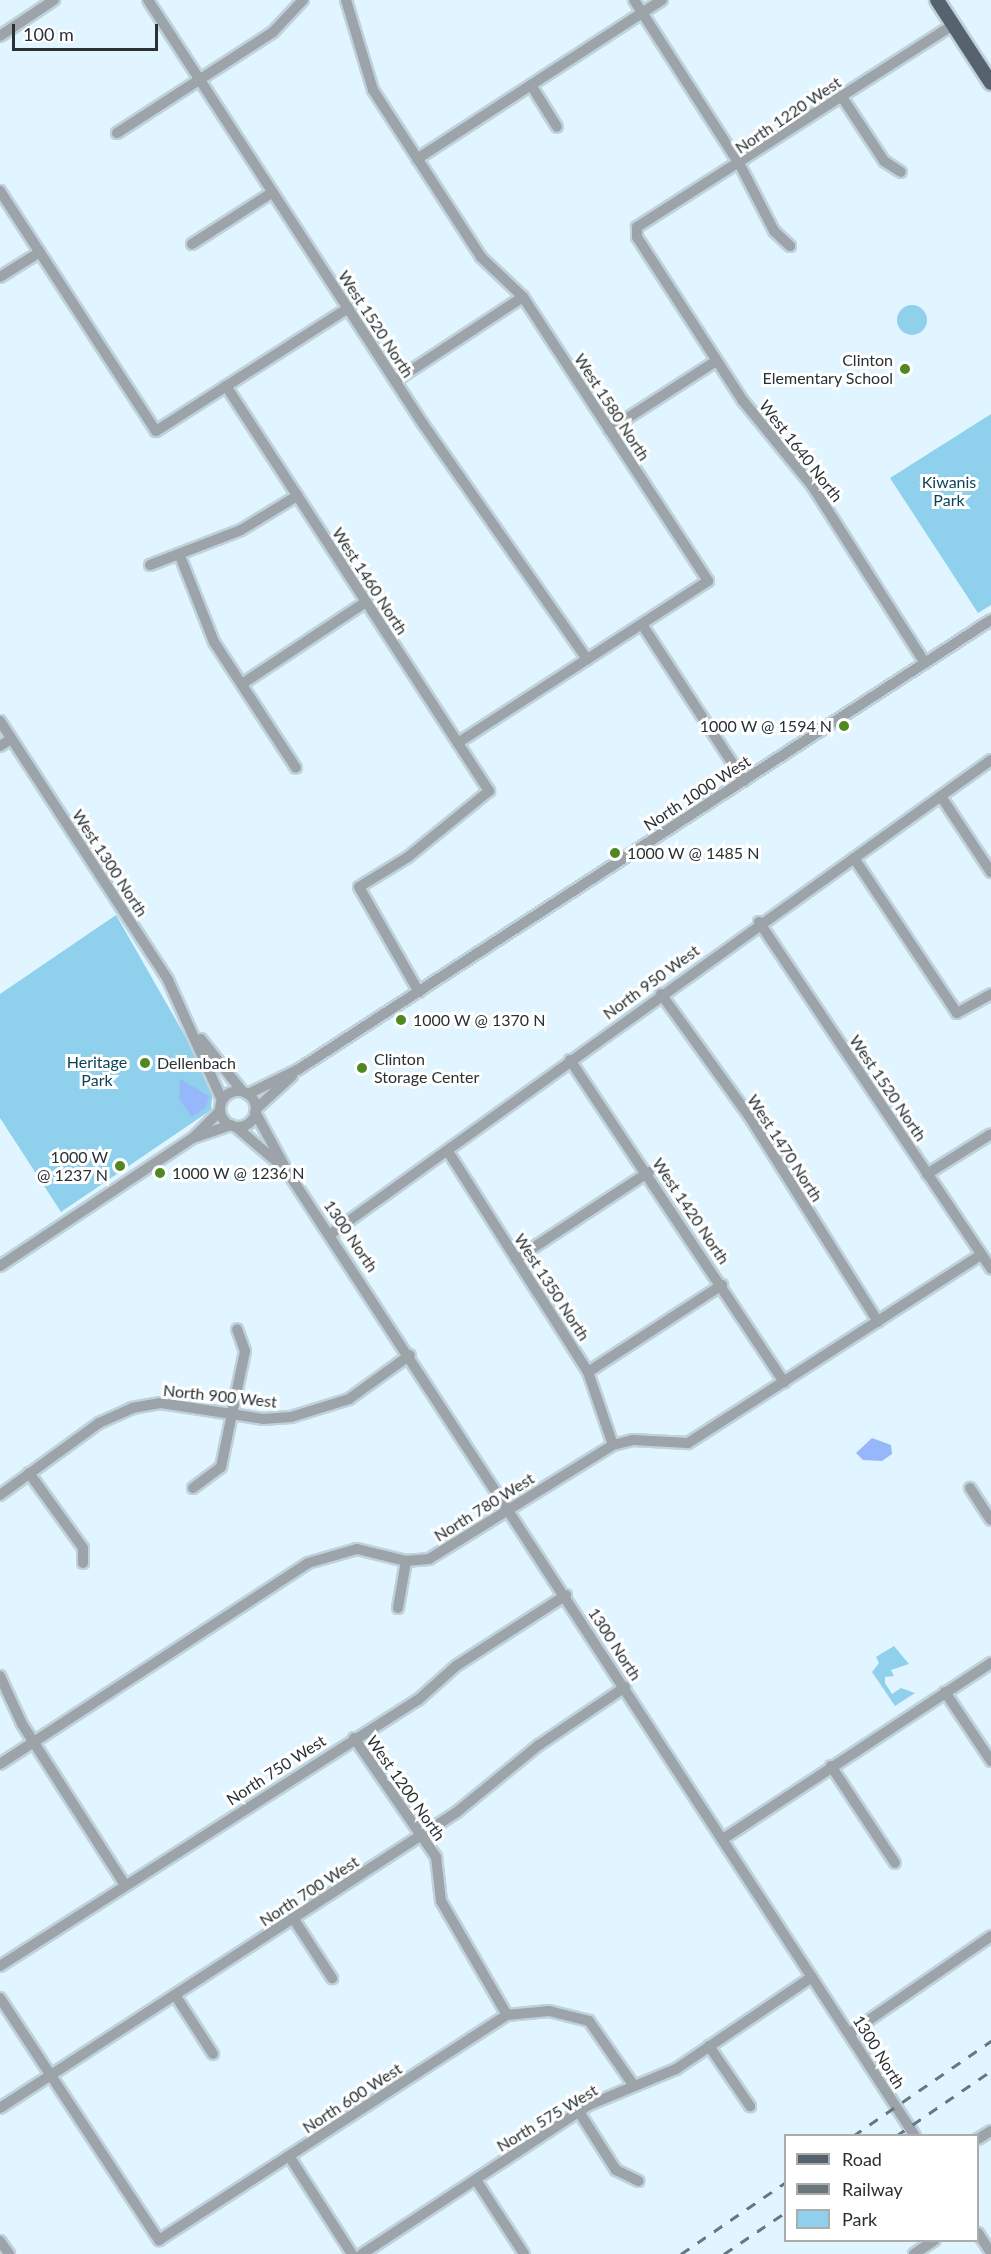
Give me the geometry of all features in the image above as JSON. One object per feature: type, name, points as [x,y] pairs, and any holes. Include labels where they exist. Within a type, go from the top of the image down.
[{"type":"main road","points":[[937,0],[989,77]]},
{"type":"street","points":[[0,36],[54,0]]},
{"type":"street","name":"West 1520 North","points":[[148,0],[395,381],[587,658]]},
{"type":"street","points":[[117,133],[197,77],[273,32],[303,0]]},
{"type":"street","name":"West 1580 North","points":[[346,0],[364,72],[417,159],[481,257],[523,297],[708,581],[643,626]]},
{"type":"street","points":[[634,0],[740,165],[774,231],[790,246]]},
{"type":"street","points":[[417,159],[662,0]]},
{"type":"street","name":"North 1220 West","points":[[638,227],[740,165],[953,25]]},
{"type":"street","points":[[531,85],[557,127]]},
{"type":"street","points":[[842,97],[884,161],[902,172]]},
{"type":"street","points":[[0,191],[156,431],[348,308]]},
{"type":"street","points":[[192,244],[273,192]]},
{"type":"street","name":"West 1640 North","points":[[638,227],[637,237],[716,361],[813,487],[925,663]]},
{"type":"street","points":[[0,277],[40,252]]},
{"type":"street","points":[[395,381],[523,297]]},
{"type":"street","points":[[609,430],[716,361]]},
{"type":"street","name":"West 1460 North","points":[[226,386],[489,791],[408,857],[358,887],[419,992]]},
{"type":"street","points":[[150,565],[180,556],[241,530],[297,496]]},
{"type":"street","points":[[180,556],[214,642],[296,768]]},
{"type":"street","points":[[242,684],[366,602]]},
{"type":"street","name":"North 1000 West","points":[[221,1106],[245,1092],[299,1069],[991,620]]},
{"type":"street","points":[[458,743],[587,658],[643,626],[744,781]]},
{"type":"street","name":"West 1300 North","points":[[0,721],[168,980],[190,1024],[221,1106],[233,1126]]},
{"type":"street","points":[[0,746],[11,739]]},
{"type":"street","name":"North 950 West","points":[[332,1233],[449,1153],[570,1060],[759,922],[942,798],[991,760]]},
{"type":"street","points":[[942,798],[991,872]]},
{"type":"street","points":[[854,858],[957,1013],[991,994]]},
{"type":"street","name":"West 1520 North","points":[[759,922],[991,1269]]},
{"type":"street","name":"West 1470 North","points":[[661,994],[749,1116],[878,1322]]},
{"type":"street","name":"West 1300 North","points":[[190,1024],[245,1092],[256,1110]]},
{"type":"street","name":"West 1420 North","points":[[570,1060],[648,1172],[783,1382]]},
{"type":"street","name":"North 1000 West","points":[[233,1126],[248,1124],[256,1110],[299,1069]]},
{"type":"street","points":[[0,1266],[193,1138],[221,1106]]},
{"type":"street","name":"1300 North","points":[[256,1110],[287,1171],[332,1233],[914,2134]]},
{"type":"street","points":[[193,1138],[233,1126]]},
{"type":"street","name":"1300 North","points":[[233,1126],[287,1171]]},
{"type":"street","points":[[927,1174],[991,1134]]},
{"type":"street","name":"West 1350 North","points":[[449,1153],[588,1371],[613,1445]]},
{"type":"street","points":[[516,1259],[648,1172]]},
{"type":"street","name":"North 780 West","points":[[406,1562],[444,1552],[613,1445],[633,1440],[688,1443],[981,1255]]},
{"type":"street","points":[[588,1371],[722,1285]]},
{"type":"street","points":[[193,1488],[221,1467],[244,1351],[237,1329]]},
{"type":"street","name":"North 900 West","points":[[0,1495],[99,1423],[132,1408],[161,1403],[263,1419],[318,1411],[349,1399],[410,1355]]},
{"type":"street","points":[[29,1473],[83,1548],[83,1563]]},
{"type":"street","points":[[970,1488],[991,1520]]},
{"type":"street","points":[[0,1764],[308,1563],[357,1548],[406,1562],[398,1608]]},
{"type":"street","name":"North 750 West","points":[[0,1966],[354,1738],[566,1595]]},
{"type":"street","points":[[723,1839],[991,1662]]},
{"type":"street","points":[[0,1676],[34,1742],[125,1885]]},
{"type":"street","name":"North 700 West","points":[[0,2108],[421,1836],[626,1687]]},
{"type":"street","points":[[945,1692],[991,1761]]},
{"type":"street","name":"West 1200 North","points":[[354,1738],[436,1857],[444,1909],[507,2015]]},
{"type":"street","points":[[831,1766],[894,1863]]},
{"type":"street","points":[[293,1918],[332,1978]]},
{"type":"street","points":[[850,2033],[991,1936]]},
{"type":"street","name":"North 575 West","points":[[362,2254],[579,2112],[709,2046],[812,1977]]},
{"type":"street","points":[[175,1995],[213,2054]]},
{"type":"street","points":[[0,1998],[52,2075]]},
{"type":"street","points":[[507,2015],[572,2012],[604,2036],[634,2086]]},
{"type":"street","name":"North 600 West","points":[[52,2075],[159,2240],[507,2015]]},
{"type":"street","points":[[709,2046],[750,2106]]},
{"type":"street","points":[[579,2112],[616,2170],[639,2181]]},
{"type":"street","points":[[289,2156],[352,2254]]},
{"type":"street","points":[[476,2180],[524,2254]]},
{"type":"street","points":[[979,2235],[991,2253]]},
{"type":"street","points":[[0,2241],[9,2254]]},
{"type":"street","points":[[914,2254],[933,2242]]},
{"type":"green space","points":[[912,305],[923,309],[927,320],[923,331],[912,335],[901,331],[897,320],[901,309]]},
{"type":"green space","name":"Kiwanis Park","points":[[991,414],[991,605],[978,613],[890,478]]},
{"type":"green space","name":"Heritage Park","points":[[116,915],[213,1085],[211,1110],[61,1212],[0,1118],[0,994]]},
{"type":"green space","points":[[894,1646],[909,1664],[891,1670],[894,1676],[885,1677],[885,1683],[892,1694],[901,1688],[915,1693],[895,1706],[872,1672],[879,1663],[876,1657]]},
{"type":"shaded area","points":[[180,1079],[209,1096],[206,1107],[192,1117],[179,1099]]},
{"type":"shaded area","points":[[872,1438],[891,1445],[892,1454],[882,1461],[863,1460],[856,1453]]},
{"type":"railway","points":[[856,2134],[991,2041]]},
{"type":"railway","points":[[899,2134],[991,2071]]},
{"type":"railway","points":[[681,2254],[784,2183]]},
{"type":"railway","points":[[724,2254],[784,2213]]},
{"type":"place","name":"Clinton Elementary School","points":[[905,369]]},
{"type":"place","name":"1000 W @ 1594 N","points":[[844,726]]},
{"type":"place","name":"1000 W @ 1485 N","points":[[615,853]]},
{"type":"place","name":"1000 W @ 1370 N","points":[[401,1020]]},
{"type":"place","name":"Dellenbach","points":[[145,1063]]},
{"type":"place","name":"Clinton Storage Center","points":[[362,1068]]},
{"type":"place","name":"1000 W @ 1237 N","points":[[120,1166]]},
{"type":"place","name":"1000 W @ 1236 N","points":[[160,1173]]}]
